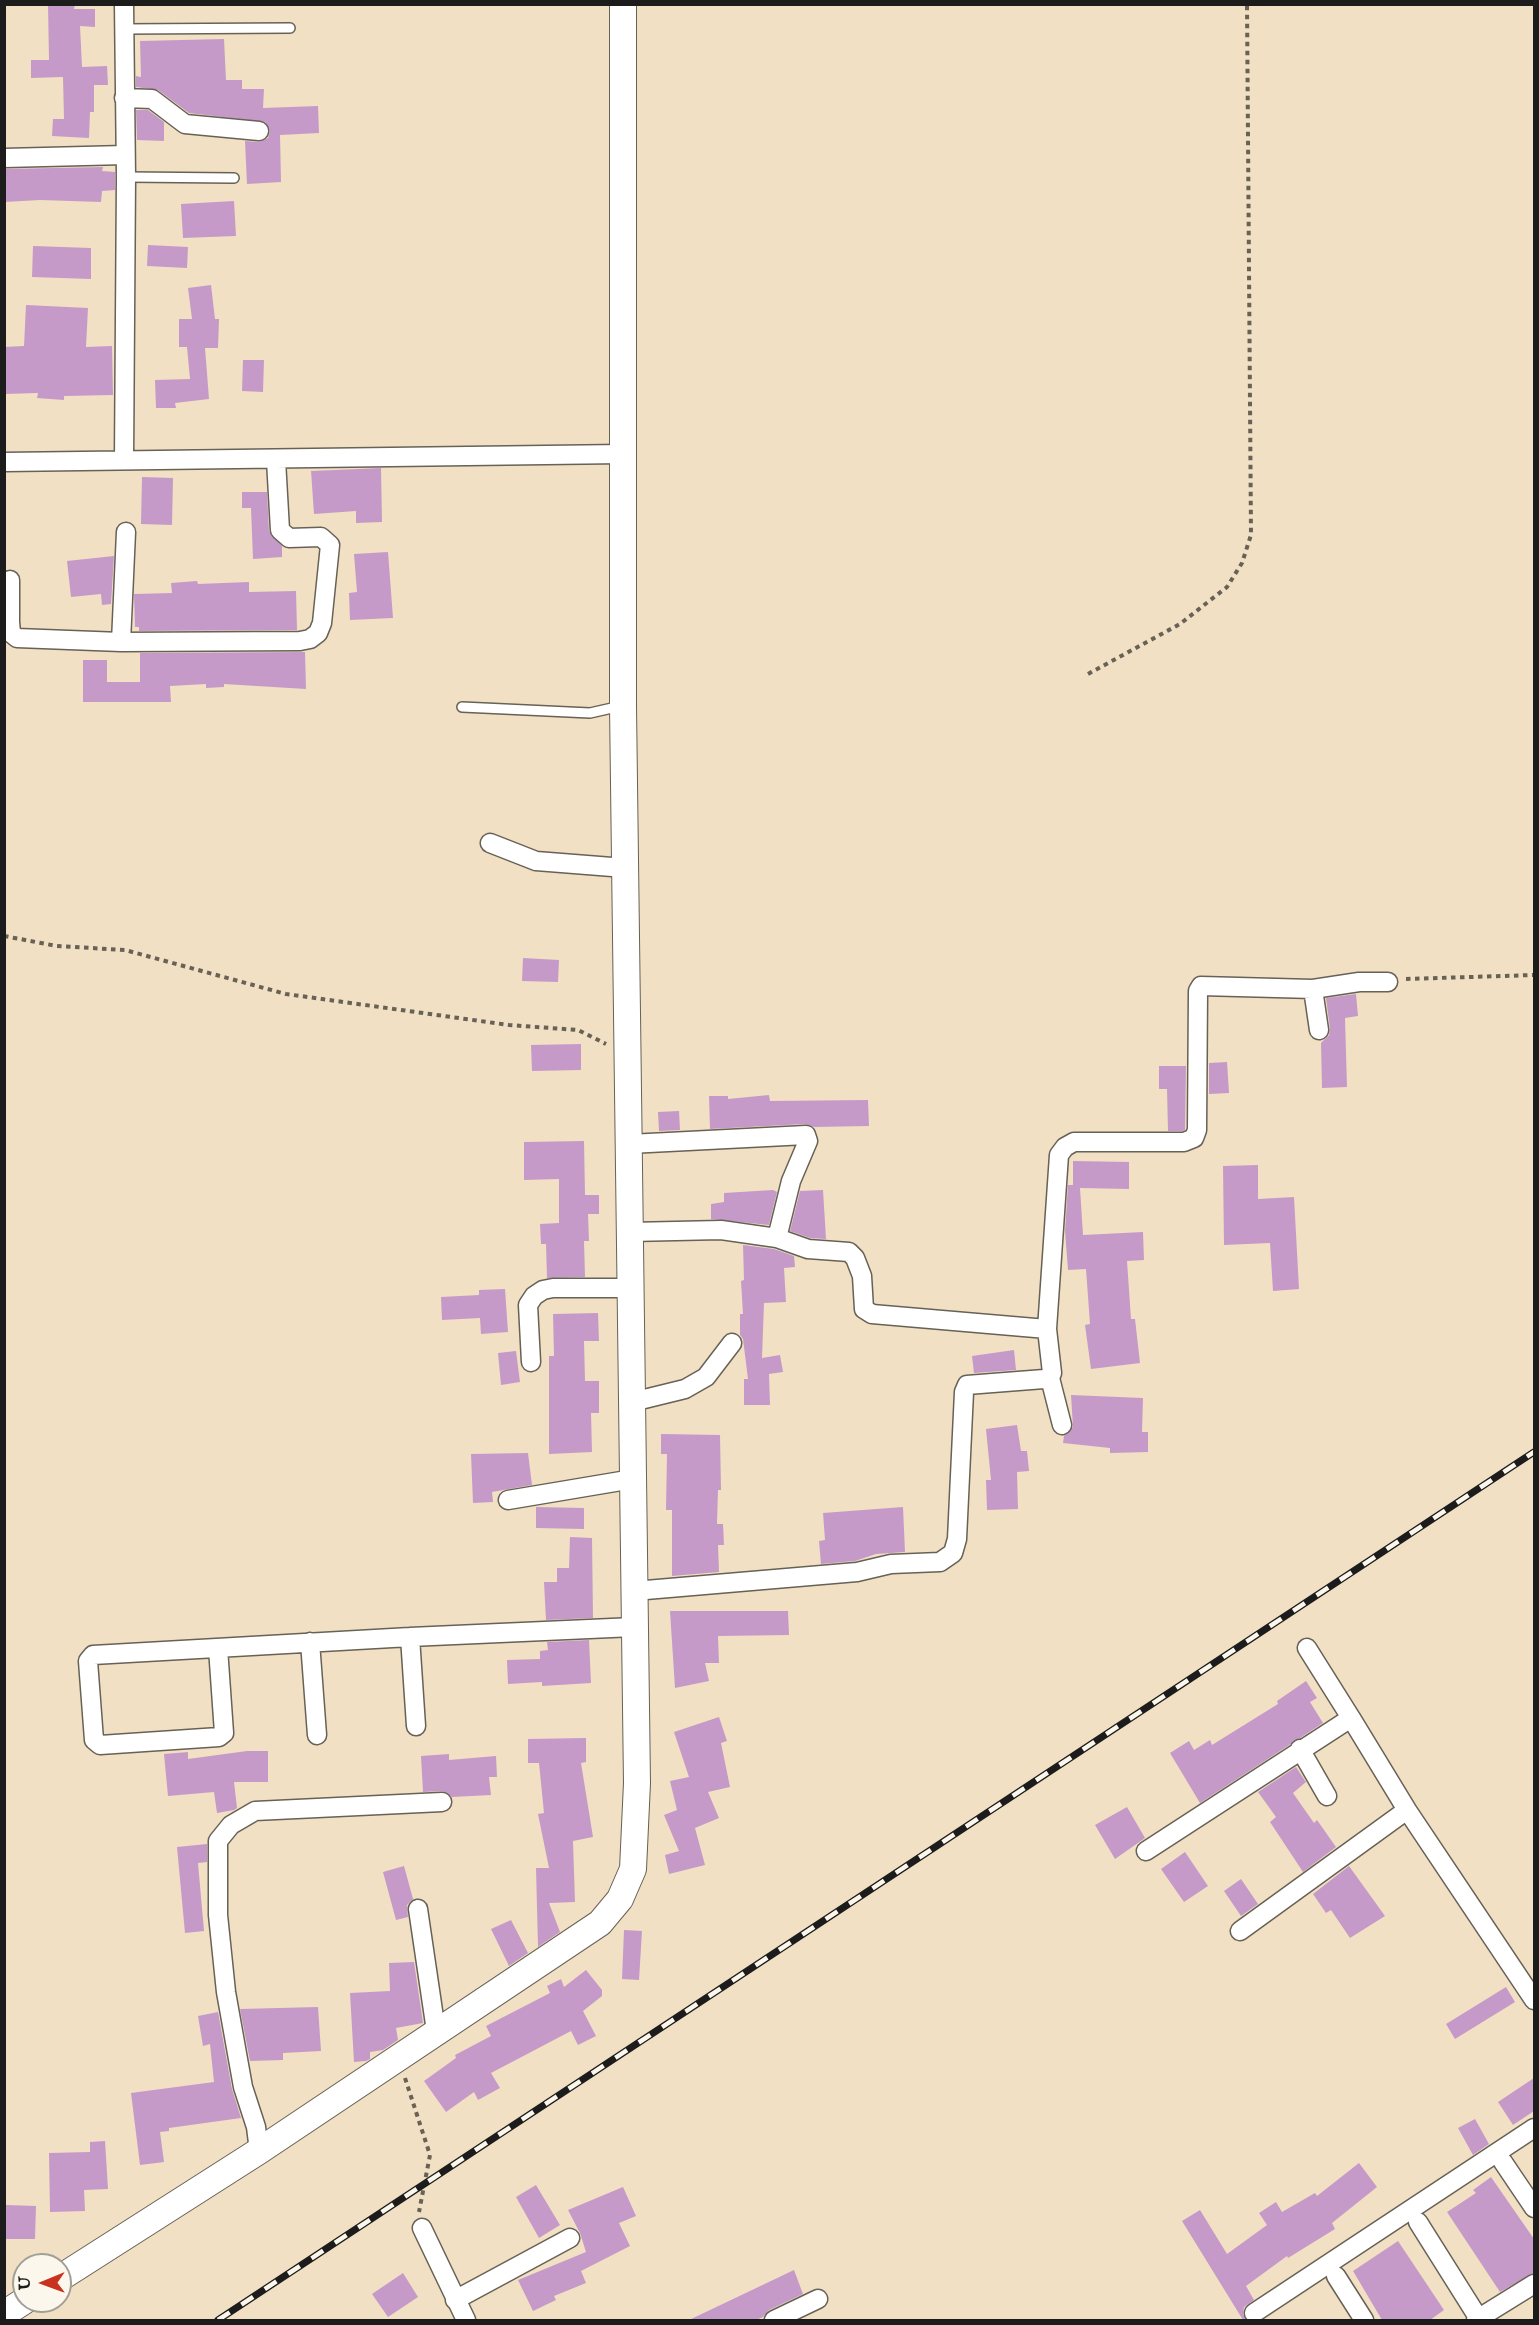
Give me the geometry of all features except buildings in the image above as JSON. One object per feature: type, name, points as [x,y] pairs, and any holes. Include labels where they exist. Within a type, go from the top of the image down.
[{"type":"main road","points":[[72,2270],[259,2151],[600,1923],[620,1899],[633,1869],[636,1838],[634,1591],[623,706],[623,4]]},
{"type":"street","points":[[124,4],[126,177],[124,459]]},
{"type":"street","points":[[124,98],[152,99],[185,124],[260,130]]},
{"type":"street","points":[[4,158],[125,155]]},
{"type":"street","points":[[4,462],[623,454]]},
{"type":"street","points":[[10,580],[9,621],[11,633],[16,638],[121,642],[300,641],[318,633],[322,623],[330,545],[321,537],[289,538],[280,530],[276,459]]},
{"type":"street","points":[[121,642],[126,532]]},
{"type":"street","points":[[490,843],[536,861],[625,868]]},
{"type":"street","points":[[1062,1425],[1050,1378],[1053,1366],[1047,1329],[1059,1155],[1065,1147],[1074,1142],[1184,1142],[1194,1138],[1197,1130],[1198,992],[1201,986],[1313,989],[1359,982],[1388,982]]},
{"type":"street","points":[[1313,989],[1319,1030]]},
{"type":"street","points":[[629,1144],[806,1135],[808,1141],[791,1181],[777,1238]]},
{"type":"street","points":[[630,1232],[721,1230],[777,1238],[808,1249],[849,1251],[855,1257],[862,1276],[864,1309],[872,1314],[1047,1329]]},
{"type":"street","points":[[531,1362],[528,1305],[534,1296],[543,1290],[554,1288],[631,1288]]},
{"type":"street","points":[[632,1402],[685,1389],[706,1377],[732,1343]]},
{"type":"street","points":[[634,1591],[857,1572],[891,1564],[940,1562],[953,1553],[957,1539],[964,1392],[967,1385],[1050,1378]]},
{"type":"street","points":[[507,1500],[633,1479]]},
{"type":"street","points":[[219,1648],[224,1733],[219,1737],[100,1745],[94,1740],[88,1661],[93,1655],[310,1642],[634,1627]]},
{"type":"street","points":[[410,1637],[416,1726]]},
{"type":"street","points":[[310,1642],[316,1735]]},
{"type":"street","points":[[1307,1648],[1407,1810],[1534,2000]]},
{"type":"street","points":[[1146,1851],[1351,1718]]},
{"type":"street","points":[[1300,1749],[1327,1796]]},
{"type":"street","points":[[259,2151],[256,2127],[243,2087],[226,1992],[218,1915],[218,1841],[231,1825],[255,1811],[442,1802]]},
{"type":"street","points":[[1240,1931],[1407,1810]]},
{"type":"street","points":[[418,1909],[436,2031]]},
{"type":"street","points":[[1254,2313],[1534,2128]]},
{"type":"street","points":[[1503,2162],[1534,2208]]},
{"type":"street","points":[[1418,2222],[1477,2320],[1534,2284]]},
{"type":"street","points":[[425,2236],[466,2320]]},
{"type":"street","points":[[455,2300],[570,2238]]},
{"type":"street","points":[[1336,2276],[1364,2320]]},
{"type":"street","points":[[774,2320],[818,2299]]},
{"type":"lane","points":[[124,29],[290,28]]},
{"type":"lane","points":[[126,177],[234,178]]},
{"type":"lane","points":[[462,706],[590,713],[623,706]]},
{"type":"path","points":[[1088,674],[1180,624],[1227,587],[1242,563],[1251,535],[1247,4]]},
{"type":"path","points":[[4,936],[57,946],[125,950],[286,994],[509,1025],[578,1030],[628,1056]]},
{"type":"path","points":[[1388,982],[1410,978],[1534,975]]},
{"type":"path","points":[[398,2058],[430,2156],[420,2201],[425,2236]]},
{"type":"railway","points":[[218,2320],[1534,1452]]}]
